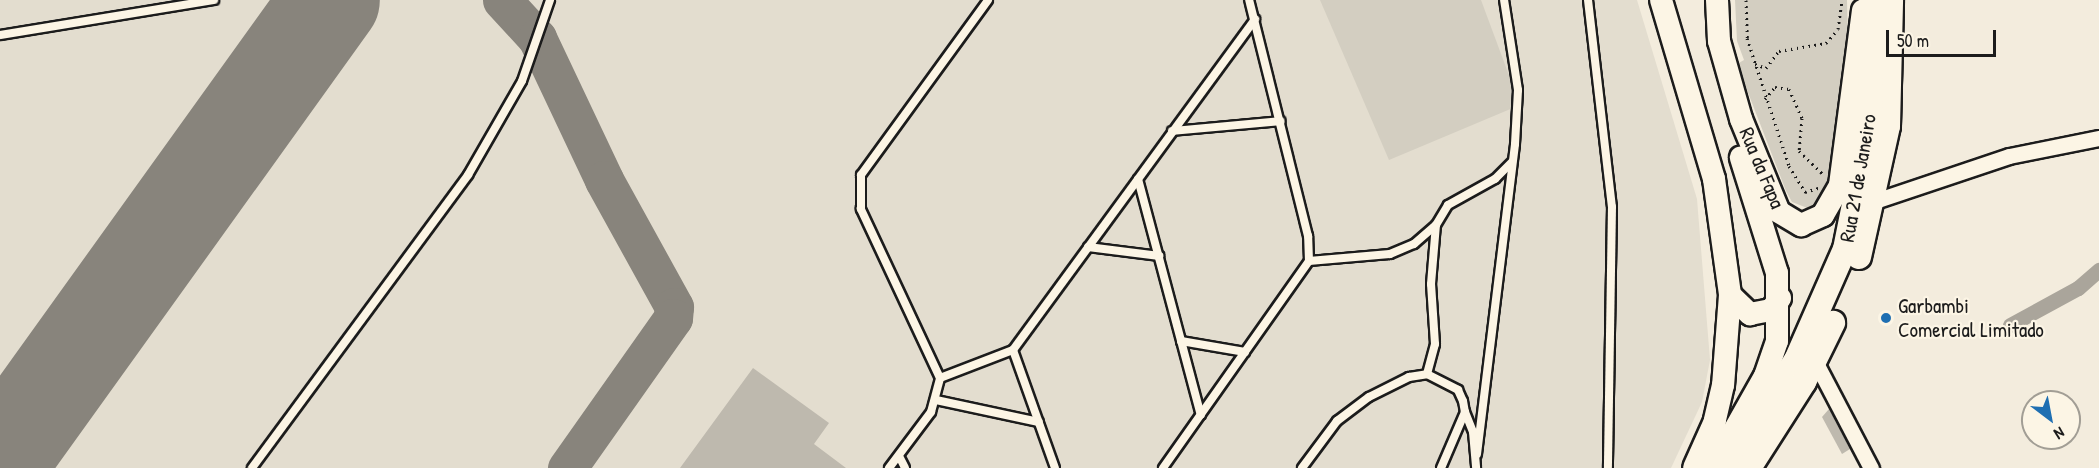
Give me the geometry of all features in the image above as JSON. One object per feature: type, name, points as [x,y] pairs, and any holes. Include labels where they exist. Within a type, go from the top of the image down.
[{"type":"main road","points":[[1661,0],[1714,179],[1730,295],[1723,386],[1715,422],[1694,468]]},
{"type":"main road","name":"Rua da Fapa","points":[[1704,0],[1705,44],[1711,68],[1771,246],[1780,298],[1773,357],[1713,468]]},
{"type":"main road","name":"Rua da Fapa","points":[[1718,0],[1719,41],[1741,119],[1779,212],[1801,225],[1823,215],[1840,185],[1865,0]]},
{"type":"main road","name":"Rua 21 de Janeiro","points":[[1726,468],[1796,360],[1845,249],[1870,125],[1872,0]]},
{"type":"main road","points":[[1749,468],[1815,361],[1859,258],[1875,201],[1892,84],[1891,0]]},
{"type":"main road","points":[[1730,295],[1750,314],[1771,310],[1780,298]]},
{"type":"street","points":[[1875,201],[2009,156],[2099,138]]},
{"type":"street","points":[[1815,361],[1871,468]]},
{"type":"lane","points":[[0,35],[214,0]]},
{"type":"lane","points":[[252,468],[468,175],[522,81],[550,0]]},
{"type":"lane","points":[[890,468],[936,400],[940,378],[870,230],[859,186],[868,161],[988,0]]},
{"type":"lane","points":[[1163,468],[1309,261],[1308,236],[1249,0]]},
{"type":"lane","points":[[1476,468],[1512,162],[1518,90],[1504,0]]},
{"type":"lane","points":[[1588,0],[1612,207],[1608,468]]},
{"type":"lane","points":[[940,378],[1013,350],[1255,19]]},
{"type":"lane","points":[[1172,131],[1281,121]]},
{"type":"lane","points":[[1309,261],[1390,254],[1414,244],[1436,225],[1448,205],[1495,179],[1512,162]]},
{"type":"lane","points":[[1138,179],[1201,415]]},
{"type":"lane","points":[[1427,374],[1435,344],[1431,284],[1436,225]]},
{"type":"lane","points":[[1088,247],[1158,256]]},
{"type":"lane","points":[[1181,341],[1245,352]]},
{"type":"lane","points":[[1013,350],[1055,468]]},
{"type":"lane","points":[[1302,468],[1336,421],[1369,397],[1409,377],[1427,374],[1458,390],[1477,454]]},
{"type":"lane","points":[[936,400],[1038,422]]},
{"type":"lane","points":[[1441,468],[1465,412]]},
{"type":"lane","points":[[899,456],[905,468]]},
{"type":"path","points":[[1746,0],[1747,38],[1765,99],[1798,184],[1805,192],[1817,189],[1824,176],[1821,167],[1804,156],[1797,142],[1802,118],[1798,103],[1784,86],[1775,87],[1765,99]]},
{"type":"path","points":[[1754,62],[1766,68],[1779,51],[1826,43],[1838,28],[1842,0]]},
{"type":"shaded area","points":[[0,0],[1637,0],[1697,199],[1710,360],[1702,402],[1671,468],[0,468]]},
{"type":"shaded area","points":[[1320,0],[1481,0],[1520,105],[1389,160]]},
{"type":"shaded area","points":[[1735,0],[1847,0],[1848,47],[1827,190],[1821,204],[1810,209],[1792,202],[1786,191],[1737,64],[1744,60],[1737,41]]},
{"type":"building","points":[[753,368],[829,423],[814,444],[846,468],[680,468]]},
{"type":"building","points":[[1829,409],[1850,449],[1842,454],[1822,417]]},
{"type":"waterway","points":[[2010,325],[2078,288],[2099,270]]},
{"type":"taxiway","points":[[502,0],[537,38],[604,180],[674,307],[673,318],[567,468]]},
{"type":"runway","points":[[0,459],[330,0]]},
{"type":"place","name":"Garbambi Comercial Limitado","points":[[1886,318]]}]
